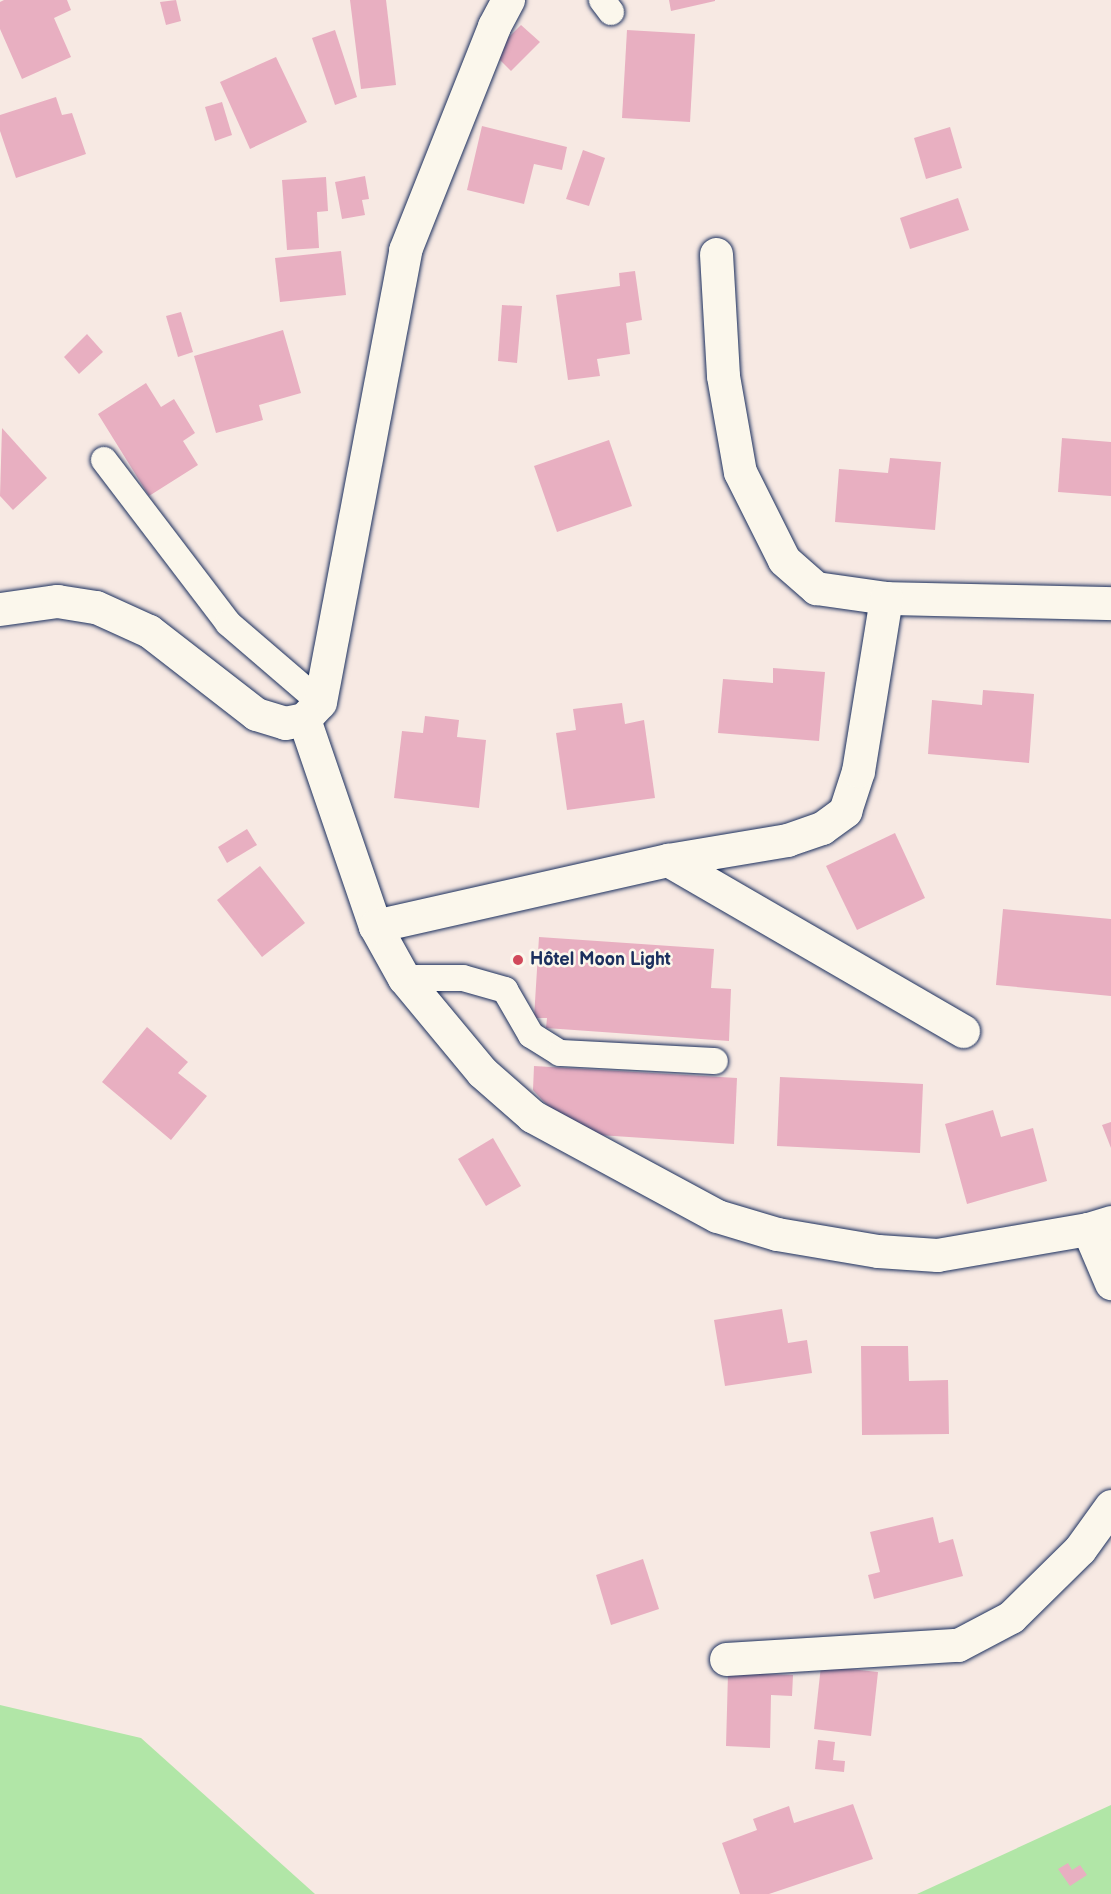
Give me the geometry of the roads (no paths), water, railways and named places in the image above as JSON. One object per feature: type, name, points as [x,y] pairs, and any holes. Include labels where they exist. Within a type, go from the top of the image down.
[{"type":"street","points":[[508,0],[494,26],[405,250],[312,711],[375,926],[404,978],[482,1072],[532,1116],[717,1216],[777,1234],[878,1251],[936,1255],[1100,1226],[1111,1283]]},
{"type":"street","points":[[716,254],[723,376],[740,472],[784,560],[816,588],[886,598],[1111,603]]},
{"type":"street","points":[[375,926],[668,860],[787,840],[822,828],[845,811],[858,771],[886,598]]},
{"type":"street","points":[[0,609],[57,601],[96,607],[148,631],[256,714],[285,723],[312,711]]},
{"type":"street","points":[[668,860],[963,1031]]},
{"type":"street","points":[[726,1659],[958,1645],[1011,1617],[1080,1549],[1111,1506]]},
{"type":"lane","points":[[104,460],[228,623],[312,711]]},
{"type":"lane","points":[[404,978],[463,978],[505,990],[531,1035],[560,1053],[715,1061]]},
{"type":"place","name":"Hôtel Moon Light","points":[[518,960]]}]
